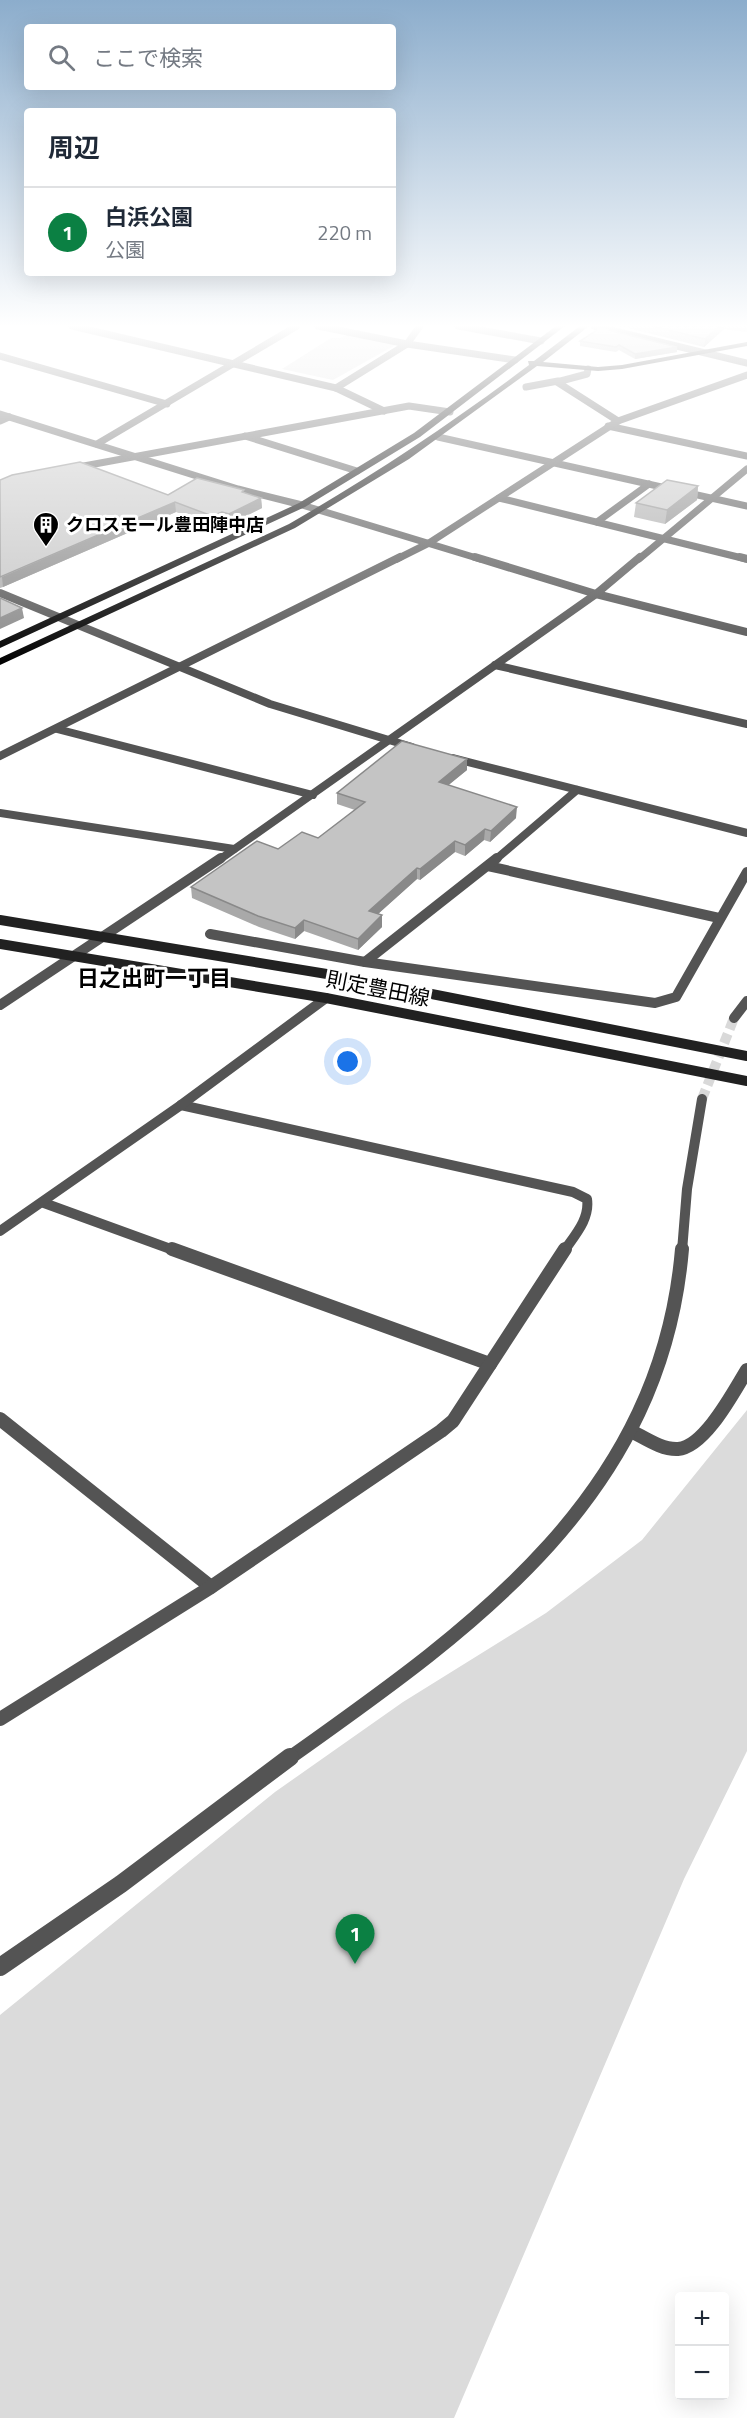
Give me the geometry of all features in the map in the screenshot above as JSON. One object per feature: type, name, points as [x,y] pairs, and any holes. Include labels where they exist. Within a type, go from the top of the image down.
[{"type":"highway","points":[[0,645],[302,505],[411,439]]},
{"type":"highway","points":[[0,662],[292,526],[435,439]]},
{"type":"main road","name":"則定豊田線","points":[[0,920],[345,977],[747,1056]]},
{"type":"main road","name":"則定豊田線","points":[[0,944],[326,999],[747,1081]]},
{"type":"street","points":[[80,439],[238,489],[302,505],[596,594],[747,632]]},
{"type":"street","points":[[97,444],[106,439]]},
{"type":"street","points":[[62,470],[230,439]]},
{"type":"street","points":[[254,439],[357,471]]},
{"type":"street","points":[[446,439],[747,506]]},
{"type":"street","points":[[0,756],[429,543],[588,439]]},
{"type":"street","points":[[667,439],[747,456]]},
{"type":"street","points":[[0,1005],[314,795],[596,594],[747,469]]},
{"type":"street","points":[[597,522],[649,484]]},
{"type":"street","points":[[499,498],[747,559]]},
{"type":"street","points":[[0,593],[270,704],[421,750]]},
{"type":"street","points":[[495,665],[747,724]]},
{"type":"street","points":[[57,729],[314,795]]},
{"type":"street","points":[[443,756],[747,833]]},
{"type":"street","points":[[365,962],[488,866],[577,790]]},
{"type":"street","points":[[0,813],[234,849]]},
{"type":"street","points":[[488,866],[719,918]]},
{"type":"street","points":[[210,934],[365,962],[655,1003],[676,997],[747,872]]},
{"type":"street","points":[[0,1231],[44,1203],[182,1105],[326,999]]},
{"type":"street","points":[[734,1018],[747,1001]]},
{"type":"street","points":[[0,1967],[121,1884],[276,1767],[414,1668],[550,1547],[576,1516],[631,1431],[644,1406],[663,1353],[680,1273],[687,1189],[702,1099]]},
{"type":"street","points":[[0,1719],[211,1587],[453,1421],[585,1219],[587,1199],[573,1192],[182,1105]]},
{"type":"street","points":[[44,1203],[490,1364]]},
{"type":"street","points":[[631,1431],[659,1446],[675,1449],[692,1447],[705,1434],[747,1370]]},
{"type":"street","points":[[0,1419],[211,1587]]},
{"type":"shaded area","points":[[747,1410],[747,1751],[684,1879],[454,2418],[0,2418],[0,2015],[275,1792],[403,1702],[546,1613],[642,1540]]},
{"type":"building","name":"クロスモール豊田陣中店","points":[[80,462],[168,495],[197,478],[244,490],[242,492],[261,498],[229,514],[222,512],[212,516],[175,502],[0,577],[0,480],[12,475]]},
{"type":"building","points":[[667,480],[698,486],[667,510],[636,503]]},
{"type":"building","points":[[0,598],[22,608],[0,618]]},
{"type":"building","points":[[402,741],[467,759],[439,782],[517,807],[491,831],[485,829],[465,845],[455,841],[420,869],[417,868],[369,911],[382,915],[358,939],[304,920],[295,928],[258,916],[191,887],[257,841],[278,849],[302,832],[318,838],[365,802],[337,793]]},
{"type":"tunnel","points":[[702,1099],[734,1018]]},
{"type":"place","name":"クロスモール豊田陣中店","points":[[46,548]]},
{"type":"place","name":"白浜公園","points":[[355,1964]]},
{"type":"district","name":"日之出町一丁目","points":[[154,978]]}]
